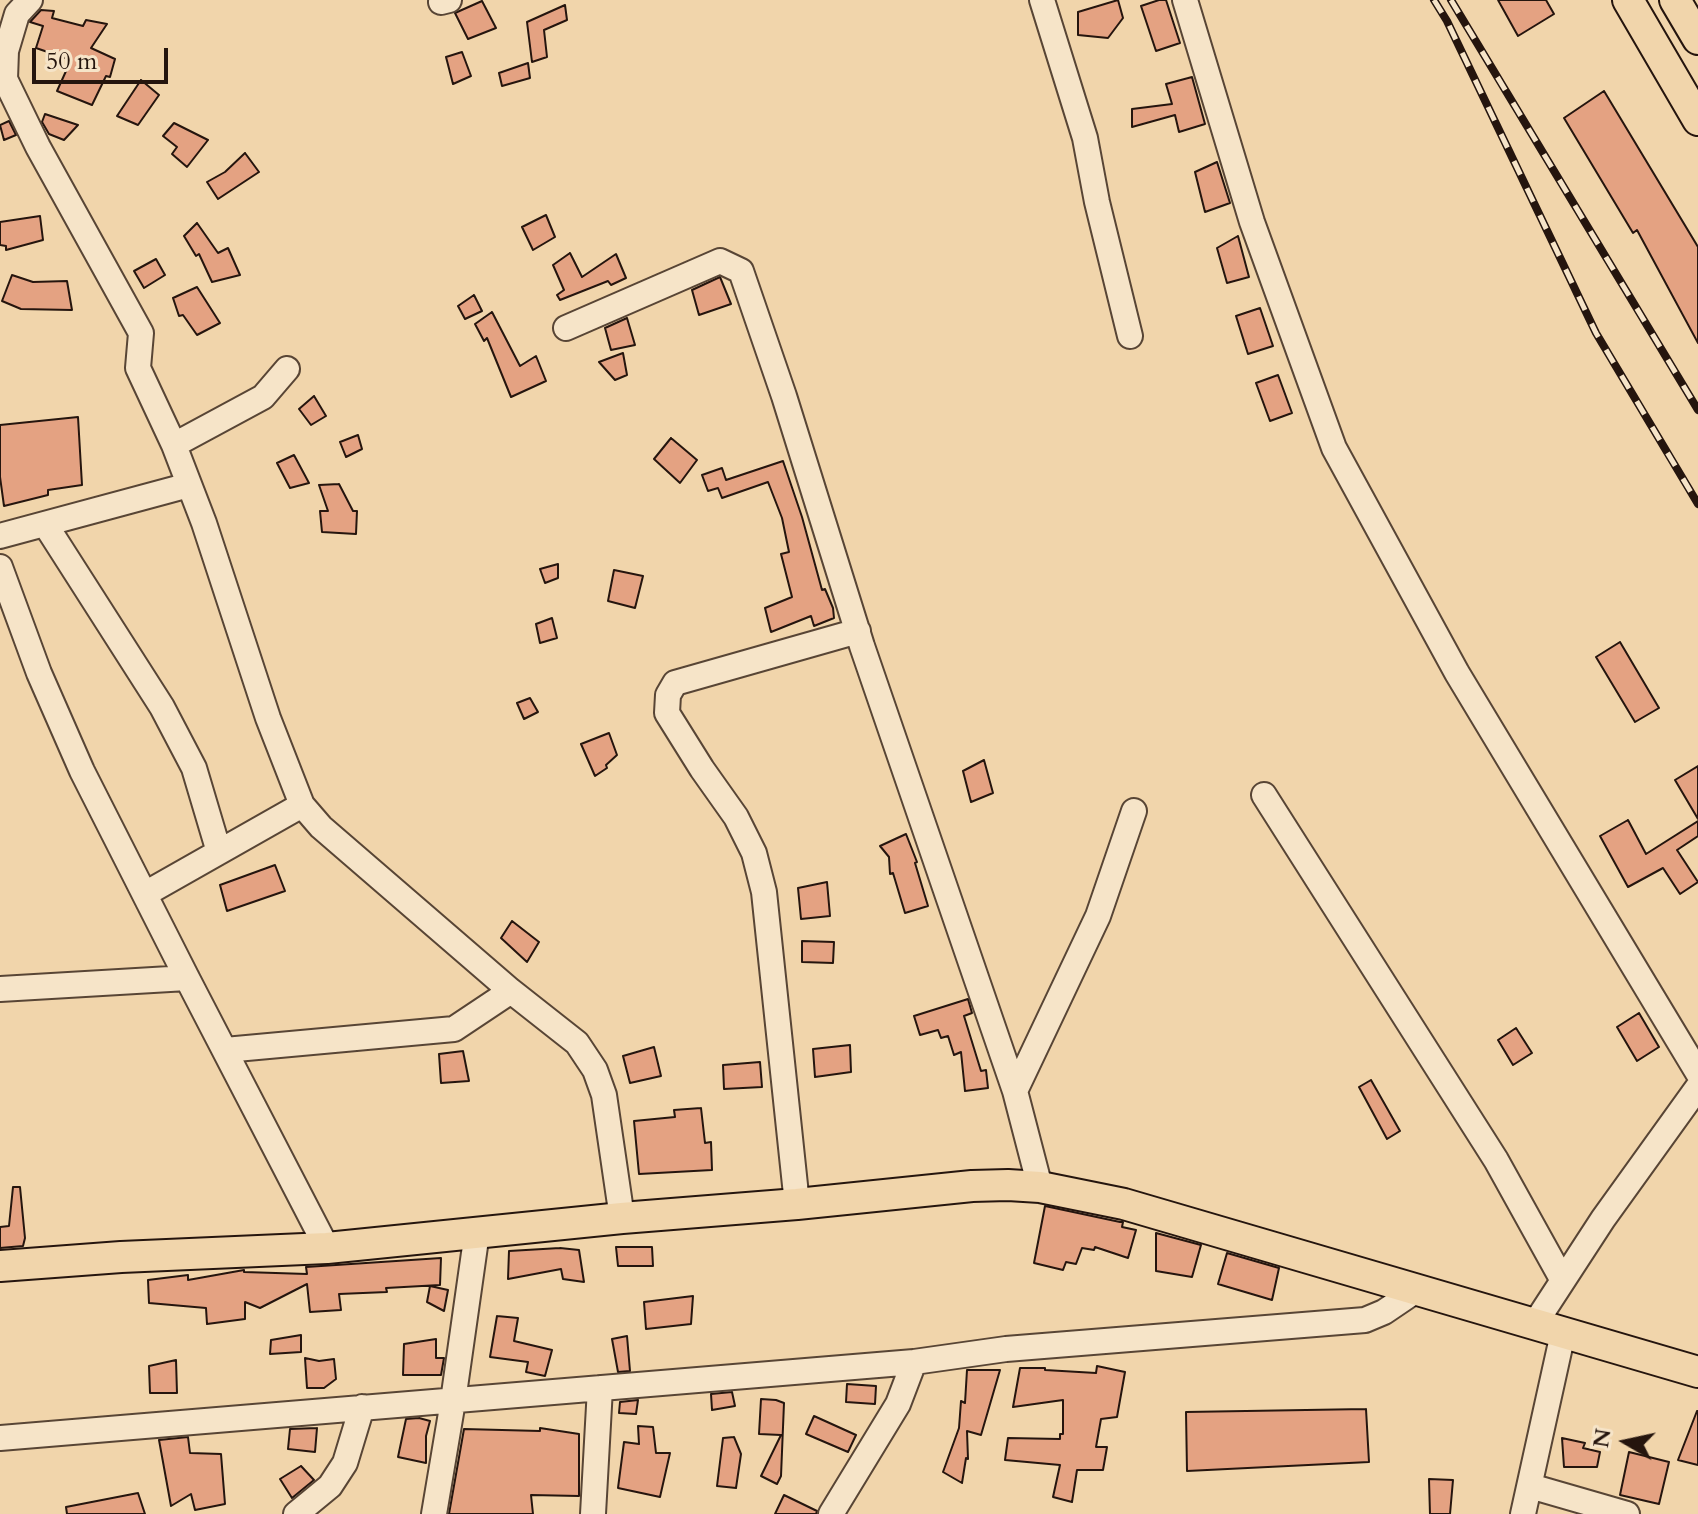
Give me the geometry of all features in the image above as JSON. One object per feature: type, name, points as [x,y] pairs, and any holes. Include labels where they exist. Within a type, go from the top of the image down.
[{"type":"main road","points":[[1628,0],[1698,120]]},
{"type":"main road","points":[[1675,0],[1698,39]]},
{"type":"main road","points":[[0,1266],[327,1248],[972,1186],[1040,1187],[1124,1204],[1698,1372]]},
{"type":"street","points":[[30,0],[17,14],[6,51],[5,79],[38,147],[141,333],[138,368],[174,445],[268,718],[302,805],[321,827],[511,991],[577,1043],[595,1070],[604,1095],[622,1218]]},
{"type":"street","points":[[1042,0],[1085,138],[1097,202],[1130,336]]},
{"type":"street","points":[[1185,0],[1252,222],[1334,448],[1457,673],[1698,1073]]},
{"type":"street","points":[[566,328],[720,261],[741,271],[858,631],[1015,1091],[1040,1187]]},
{"type":"street","points":[[174,445],[263,397],[287,369]]},
{"type":"street","points":[[0,536],[189,485]]},
{"type":"street","points":[[45,524],[175,732],[194,768],[219,852]]},
{"type":"street","points":[[0,567],[39,673],[76,757],[327,1248]]},
{"type":"street","points":[[797,1204],[764,892],[754,853],[736,817],[667,713],[668,695],[675,683],[858,631]]},
{"type":"street","points":[[1264,795],[1496,1160],[1562,1279]]},
{"type":"street","points":[[145,894],[302,805]]},
{"type":"street","points":[[1015,1091],[1098,916],[1134,811]]},
{"type":"street","points":[[0,989],[187,978]]},
{"type":"street","points":[[225,1050],[454,1029],[511,991]]},
{"type":"street","points":[[1534,1325],[1562,1279],[1698,1087]]},
{"type":"street","points":[[434,1514],[477,1232]]},
{"type":"street","points":[[0,1438],[914,1362],[1006,1349],[1365,1320],[1384,1312],[1418,1289]]},
{"type":"street","points":[[1523,1514],[1563,1333]]},
{"type":"street","points":[[831,1514],[898,1404],[914,1362]]},
{"type":"street","points":[[593,1514],[600,1388]]},
{"type":"street","points":[[296,1514],[330,1486],[345,1463],[362,1407]]},
{"type":"street","points":[[1530,1486],[1627,1514]]},
{"type":"building","points":[[1118,0],[1123,18],[1108,38],[1078,35],[1078,12]]},
{"type":"building","points":[[1166,0],[1180,43],[1156,51],[1141,6]]},
{"type":"building","points":[[1498,0],[1546,0],[1554,14],[1518,36]]},
{"type":"building","points":[[482,1],[496,28],[468,39],[455,13]]},
{"type":"building","points":[[565,5],[567,20],[544,30],[547,57],[532,62],[527,22]]},
{"type":"building","points":[[41,10],[54,11],[52,18],[83,26],[86,20],[107,24],[91,48],[115,59],[110,77],[106,76],[92,105],[57,91],[71,60],[36,48],[43,26],[30,22]]},
{"type":"building","points":[[462,52],[471,76],[453,84],[446,57]]},
{"type":"building","points":[[528,63],[530,78],[502,86],[499,73]]},
{"type":"building","points":[[1192,77],[1205,124],[1179,132],[1175,115],[1132,127],[1132,109],[1172,104],[1166,84]]},
{"type":"building","points":[[141,80],[159,95],[138,125],[117,116]]},
{"type":"building","points":[[1604,91],[1698,247],[1698,343],[1637,230],[1633,233],[1564,118]]},
{"type":"building","points":[[45,114],[78,125],[64,140],[49,134],[42,122]]},
{"type":"building","points":[[9,121],[16,135],[4,140],[0,125]]},
{"type":"building","points":[[174,123],[208,140],[187,167],[172,154],[177,147],[163,136]]},
{"type":"building","points":[[245,153],[259,172],[218,199],[207,182],[225,172]]},
{"type":"building","points":[[1217,162],[1230,203],[1205,212],[1195,172]]},
{"type":"building","points":[[546,215],[555,237],[533,250],[522,227]]},
{"type":"building","points":[[40,216],[43,240],[6,250],[6,246],[0,245],[0,222]]},
{"type":"building","points":[[197,223],[218,253],[228,248],[240,275],[212,282],[199,254],[196,256],[184,236]]},
{"type":"building","points":[[1238,236],[1249,277],[1227,283],[1217,248]]},
{"type":"building","points":[[570,253],[582,277],[616,254],[626,278],[611,285],[608,281],[560,300],[557,295],[564,290],[553,265]]},
{"type":"building","points":[[156,259],[165,275],[144,288],[134,271]]},
{"type":"building","points":[[12,275],[33,282],[67,281],[72,310],[21,309],[2,301]]},
{"type":"building","points":[[720,277],[731,304],[699,315],[692,290]]},
{"type":"building","points":[[197,287],[220,323],[197,335],[183,315],[179,316],[173,298]]},
{"type":"building","points":[[474,295],[482,311],[465,319],[458,306]]},
{"type":"building","points":[[1260,308],[1273,346],[1248,354],[1236,316]]},
{"type":"building","points":[[492,312],[520,366],[536,356],[546,381],[511,397],[487,338],[484,341],[475,324]]},
{"type":"building","points":[[627,318],[635,345],[611,350],[605,328]]},
{"type":"building","points":[[623,353],[627,375],[615,380],[599,362]]},
{"type":"building","points":[[1278,375],[1292,413],[1270,421],[1256,383]]},
{"type":"building","points":[[314,396],[326,416],[311,425],[299,409]]},
{"type":"building","points":[[78,417],[82,485],[48,490],[48,495],[4,506],[0,477],[0,425]]},
{"type":"building","points":[[358,435],[362,449],[346,457],[340,442]]},
{"type":"building","points":[[671,438],[697,460],[680,483],[654,459]]},
{"type":"building","points":[[294,455],[309,483],[290,488],[277,463]]},
{"type":"building","points":[[783,461],[822,590],[825,589],[834,618],[814,626],[811,616],[771,632],[765,608],[792,597],[781,554],[789,552],[782,518],[768,482],[722,498],[718,488],[708,491],[702,475],[722,468],[726,480]]},
{"type":"building","points":[[339,484],[353,511],[357,511],[356,534],[322,532],[320,511],[328,511],[319,485]]},
{"type":"building","points":[[558,564],[558,578],[545,583],[540,569]]},
{"type":"building","points":[[614,570],[643,576],[635,608],[608,601]]},
{"type":"building","points":[[552,618],[557,638],[540,643],[536,624]]},
{"type":"building","points":[[1620,642],[1659,708],[1635,722],[1596,657]]},
{"type":"building","points":[[530,698],[538,712],[524,719],[517,703]]},
{"type":"building","points":[[609,733],[617,755],[606,765],[607,768],[595,776],[581,744]]},
{"type":"building","points":[[984,760],[993,793],[971,802],[963,771]]},
{"type":"building","points":[[1698,766],[1698,819],[1675,780]]},
{"type":"building","points":[[1628,820],[1646,854],[1698,821],[1698,836],[1677,850],[1698,882],[1680,894],[1663,868],[1628,887],[1600,836]]},
{"type":"building","points":[[906,834],[928,906],[905,913],[893,873],[890,874],[889,857],[880,846]]},
{"type":"building","points":[[275,865],[285,891],[227,911],[220,885]]},
{"type":"building","points":[[827,882],[830,916],[801,919],[798,888]]},
{"type":"building","points":[[512,921],[539,942],[527,962],[501,938]]},
{"type":"building","points":[[802,941],[834,942],[833,963],[802,962]]},
{"type":"building","points":[[968,999],[972,1013],[964,1016],[981,1071],[986,1070],[988,1088],[965,1091],[961,1052],[954,1055],[948,1036],[941,1038],[938,1030],[920,1035],[914,1016]]},
{"type":"building","points":[[1639,1013],[1659,1047],[1637,1061],[1617,1027]]},
{"type":"building","points":[[1516,1028],[1532,1053],[1513,1065],[1498,1040]]},
{"type":"building","points":[[850,1045],[851,1072],[815,1077],[813,1049]]},
{"type":"building","points":[[654,1047],[661,1076],[630,1083],[623,1056]]},
{"type":"building","points":[[463,1051],[469,1081],[441,1083],[439,1054]]},
{"type":"building","points":[[760,1062],[762,1087],[724,1089],[723,1065]]},
{"type":"building","points":[[1371,1080],[1400,1131],[1387,1139],[1359,1087]]},
{"type":"building","points":[[701,1108],[705,1143],[711,1142],[712,1170],[639,1174],[634,1121],[675,1117],[674,1110]]},
{"type":"building","points":[[13,1187],[20,1187],[25,1238],[23,1246],[0,1248],[0,1227],[9,1226]]},
{"type":"building","points":[[1045,1206],[1123,1222],[1122,1227],[1136,1230],[1128,1258],[1095,1247],[1094,1250],[1082,1248],[1076,1264],[1066,1262],[1063,1270],[1034,1263]]},
{"type":"building","points":[[1156,1233],[1201,1245],[1192,1277],[1156,1271]]},
{"type":"building","points":[[616,1247],[652,1247],[653,1266],[618,1266]]},
{"type":"building","points":[[579,1250],[584,1282],[563,1279],[561,1269],[508,1279],[509,1251]]},
{"type":"building","points":[[1227,1253],[1279,1268],[1272,1300],[1218,1284]]},
{"type":"building","points":[[441,1258],[440,1285],[339,1294],[341,1310],[310,1312],[307,1284],[260,1308],[245,1302],[245,1319],[207,1324],[206,1308],[149,1303],[148,1280],[188,1275],[188,1280],[244,1270],[307,1274],[306,1267]]},
{"type":"building","points":[[430,1286],[448,1290],[444,1311],[427,1302]]},
{"type":"building","points":[[693,1296],[691,1324],[646,1329],[644,1302]]},
{"type":"building","points":[[497,1316],[518,1318],[514,1341],[552,1350],[545,1376],[526,1372],[528,1362],[490,1357]]},
{"type":"building","points":[[301,1335],[301,1352],[270,1354],[271,1340]]},
{"type":"building","points":[[627,1336],[630,1371],[618,1372],[612,1339]]},
{"type":"building","points":[[436,1339],[436,1358],[444,1358],[441,1375],[403,1375],[404,1344]]},
{"type":"building","points":[[305,1358],[319,1361],[334,1359],[336,1379],[324,1388],[307,1388]]},
{"type":"building","points":[[176,1360],[177,1393],[150,1393],[149,1366]]},
{"type":"building","points":[[1097,1366],[1125,1372],[1117,1417],[1101,1419],[1096,1447],[1107,1447],[1103,1470],[1077,1470],[1072,1502],[1053,1497],[1060,1465],[1005,1460],[1008,1438],[1060,1439],[1060,1434],[1063,1434],[1063,1400],[1013,1407],[1020,1368],[1096,1373]]},
{"type":"building","points":[[967,1370],[1000,1370],[981,1435],[967,1431],[968,1459],[962,1483],[943,1472],[959,1428],[961,1401],[965,1403]]},
{"type":"building","points":[[847,1384],[876,1386],[875,1404],[846,1402]]},
{"type":"building","points":[[732,1392],[735,1406],[712,1410],[711,1394]]},
{"type":"building","points":[[761,1399],[784,1403],[781,1476],[777,1484],[761,1476],[781,1435],[759,1434]]},
{"type":"building","points":[[638,1400],[636,1414],[619,1413],[620,1402]]},
{"type":"building","points":[[1366,1409],[1369,1462],[1187,1471],[1186,1412]]},
{"type":"building","points":[[1698,1411],[1698,1465],[1678,1460]]},
{"type":"building","points":[[814,1416],[856,1435],[848,1452],[806,1434]]},
{"type":"building","points":[[406,1419],[430,1421],[426,1436],[426,1463],[398,1457]]},
{"type":"building","points":[[638,1426],[653,1427],[656,1453],[670,1453],[660,1497],[618,1488],[624,1442],[639,1444]]},
{"type":"building","points":[[317,1428],[315,1452],[288,1449],[290,1429]]},
{"type":"building","points":[[540,1428],[579,1434],[579,1496],[531,1495],[533,1514],[449,1514],[464,1429],[540,1431]]},
{"type":"building","points":[[188,1437],[190,1453],[221,1454],[225,1504],[195,1510],[191,1494],[171,1506],[159,1440]]},
{"type":"building","points":[[734,1437],[741,1454],[736,1488],[717,1486],[723,1438]]},
{"type":"building","points":[[1562,1438],[1585,1443],[1583,1448],[1600,1452],[1597,1467],[1564,1467]]},
{"type":"building","points":[[1629,1452],[1669,1462],[1659,1504],[1620,1495]]},
{"type":"building","points":[[301,1466],[314,1480],[292,1498],[280,1479]]},
{"type":"building","points":[[1429,1479],[1453,1480],[1450,1514],[1430,1514]]},
{"type":"building","points":[[138,1493],[145,1514],[67,1514],[66,1507]]},
{"type":"building","points":[[784,1495],[817,1511],[816,1514],[775,1514]]},
{"type":"railway","points":[[1434,0],[1447,21],[1596,333],[1698,504]]},
{"type":"railway","points":[[1451,0],[1698,410]]}]
